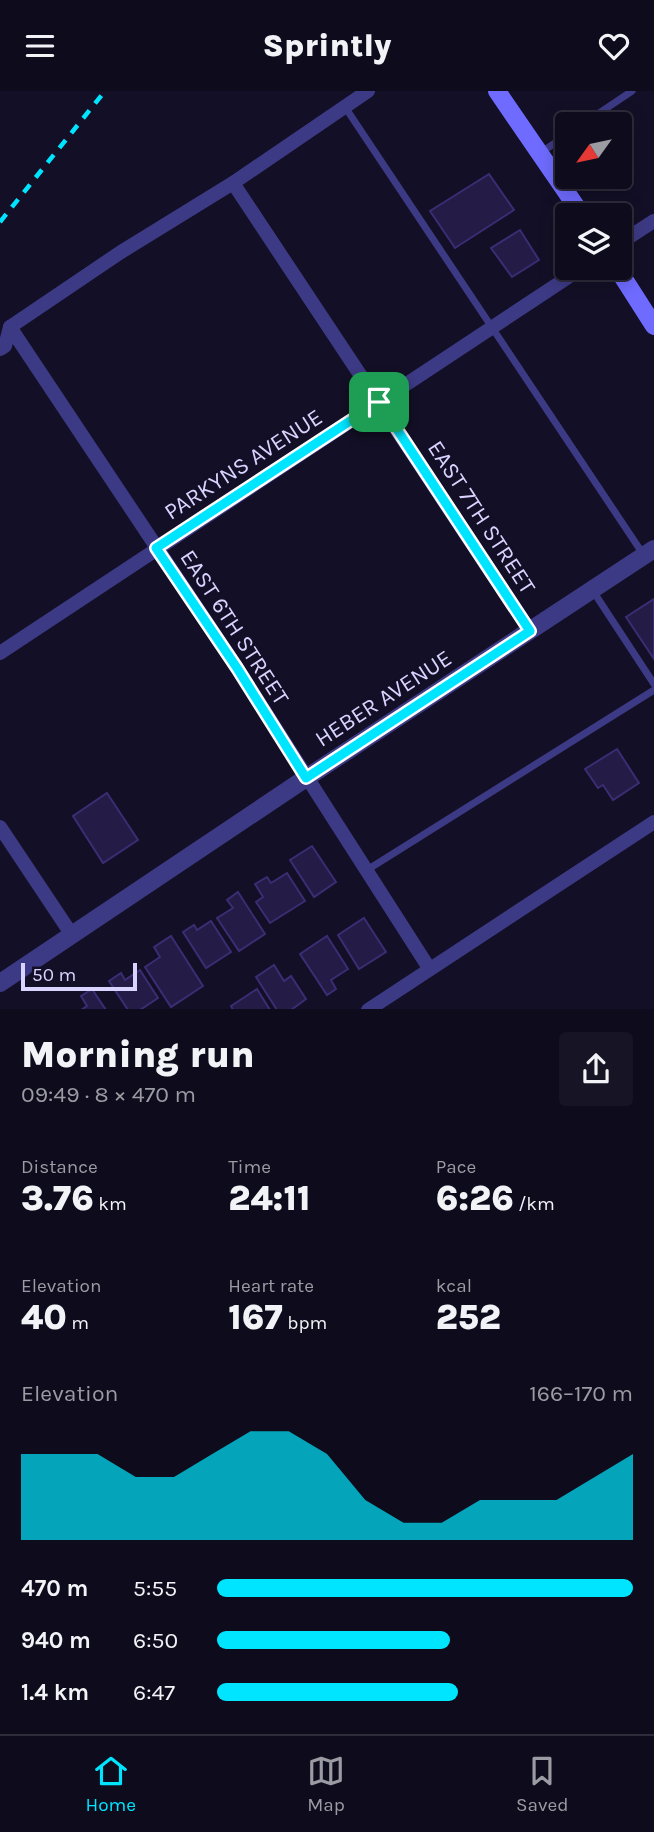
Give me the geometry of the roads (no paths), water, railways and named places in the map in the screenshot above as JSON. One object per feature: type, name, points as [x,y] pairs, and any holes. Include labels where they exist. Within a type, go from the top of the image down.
[{"type":"main road","points":[[497,91],[574,203]]},
{"type":"main road","points":[[625,280],[654,326]]},
{"type":"street","points":[[0,349],[5,346],[10,327],[233,183],[368,91]]},
{"type":"street","name":"EAST 7TH STREET","points":[[233,183],[530,631]]},
{"type":"street","points":[[632,235],[654,221]]},
{"type":"street","name":"PARKYNS AVENUE","points":[[0,653],[564,280]]},
{"type":"street","name":"EAST 6TH STREET","points":[[10,327],[237,668],[429,968]]},
{"type":"street","name":"HEBER AVENUE","points":[[0,982],[649,553]]},
{"type":"street","points":[[369,1009],[654,822]]},
{"type":"street","points":[[0,827],[72,935]]},
{"type":"lane","points":[[601,112],[632,91]]},
{"type":"lane","points":[[345,106],[492,327],[649,553]]},
{"type":"lane","points":[[540,154],[555,143]]},
{"type":"lane","points":[[592,590],[654,684]]},
{"type":"lane","points":[[366,871],[654,690]]},
{"type":"railway","points":[[0,222],[105,91]]}]
